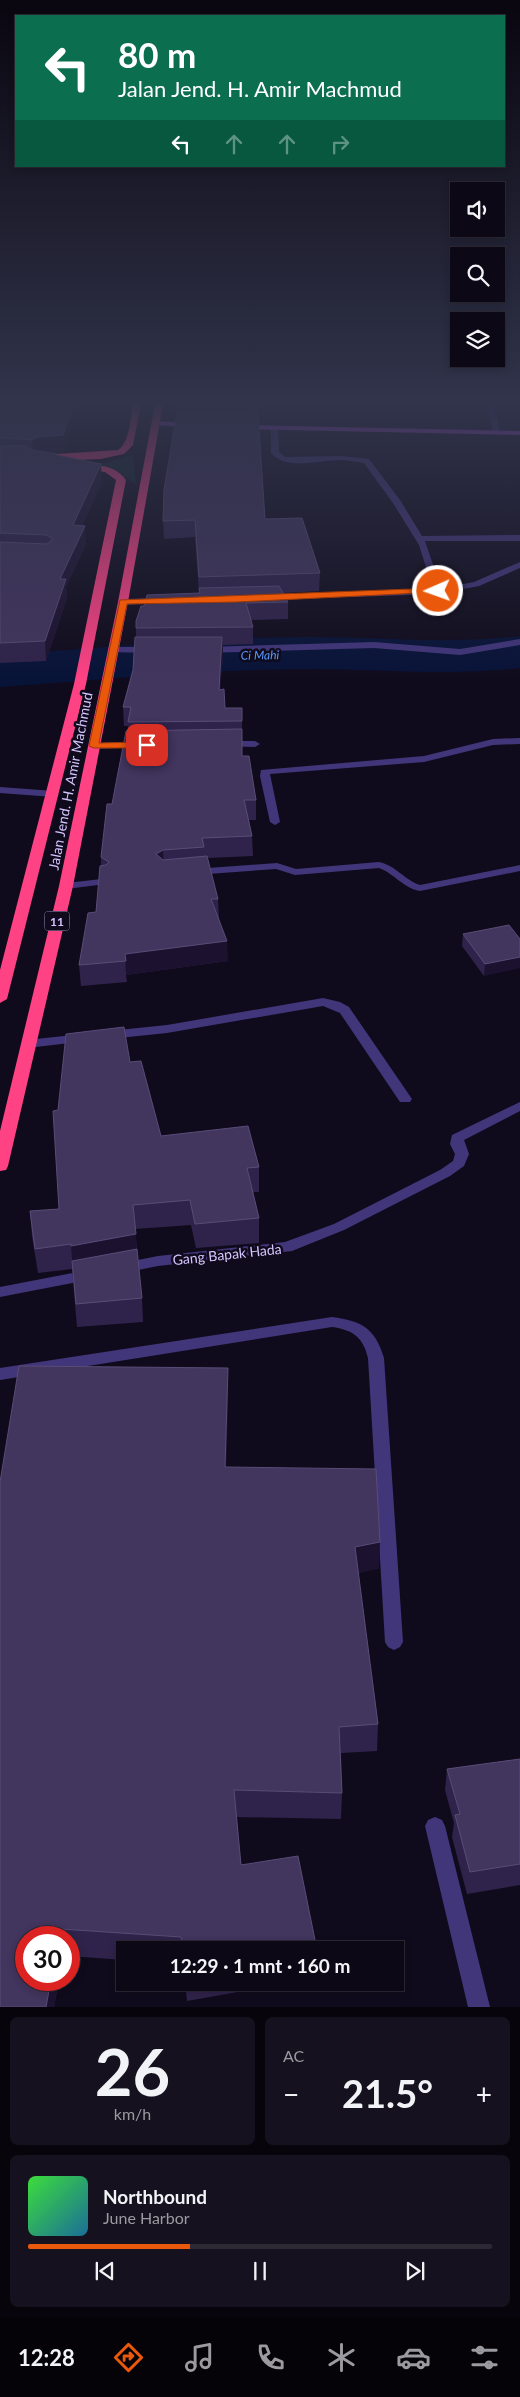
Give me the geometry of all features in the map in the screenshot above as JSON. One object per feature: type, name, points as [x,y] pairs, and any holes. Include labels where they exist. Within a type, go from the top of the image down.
[{"type":"highway","name":"Jalan Jend. H. Amir Machmud","points":[[0,999],[6,953],[54,794],[80,684],[118,493]]},
{"type":"highway","name":"Jalan Jend. H. Amir Machmud","points":[[0,1166],[27,1044],[66,886],[143,493]]},
{"type":"street","points":[[390,493],[423,545],[438,591]]},
{"type":"street","points":[[418,539],[520,538]]},
{"type":"street","points":[[256,598],[438,591],[476,584],[520,565]]},
{"type":"street","points":[[123,602],[169,601]]},
{"type":"street","points":[[195,650],[374,645],[460,652],[520,642]]},
{"type":"street","points":[[112,652],[160,650]]},
{"type":"street","points":[[275,822],[265,776],[265,772],[269,770],[424,759],[493,742],[520,741]]},
{"type":"street","points":[[217,744],[255,744]]},
{"type":"street","points":[[94,746],[151,745]]},
{"type":"street","points":[[0,790],[54,794]]},
{"type":"street","points":[[179,873],[278,866],[295,872],[379,865],[390,868],[409,885],[420,888],[520,868]]},
{"type":"street","points":[[66,886],[102,882]]},
{"type":"street","points":[[27,1044],[167,1029],[322,1002],[336,1005],[345,1010],[405,1099]]},
{"type":"street","name":"Gang Bapak Hada","points":[[0,1292],[158,1261],[287,1248],[339,1228],[445,1173],[459,1163],[462,1154],[457,1144],[457,1138],[520,1106]]},
{"type":"street","points":[[0,1374],[332,1322],[350,1324],[363,1332],[372,1343],[376,1358],[394,1642]]},
{"type":"street","points":[[435,1826],[479,2007]]},
{"type":"building","points":[[0,493],[88,493],[73,525],[85,526],[60,579],[66,579],[45,641],[0,643],[0,542],[47,544],[53,539],[47,535],[0,533]]},
{"type":"building","points":[[164,493],[263,493],[265,519],[302,518],[320,573],[199,577],[195,520],[163,521]]},
{"type":"building","points":[[279,586],[288,602],[246,603],[253,627],[136,628],[136,621],[141,606],[144,606],[147,595],[200,593],[199,588]]},
{"type":"building","points":[[135,637],[222,637],[219,690],[224,689],[225,708],[242,708],[242,721],[128,722],[131,707],[123,707],[133,670]]},
{"type":"building","points":[[242,729],[242,756],[249,756],[256,800],[244,800],[252,836],[202,838],[204,847],[163,850],[156,854],[163,860],[207,856],[218,899],[211,899],[227,941],[125,954],[126,961],[79,965],[88,913],[96,912],[100,866],[106,865],[109,862],[101,857],[107,804],[112,804],[126,731]]},
{"type":"building","points":[[509,925],[520,939],[520,957],[485,964],[463,934]]},
{"type":"building","points":[[124,1027],[130,1062],[141,1061],[161,1136],[248,1126],[259,1167],[247,1168],[259,1218],[195,1224],[190,1200],[133,1205],[136,1234],[71,1246],[71,1244],[35,1249],[30,1211],[59,1209],[53,1111],[58,1110],[66,1034]]},
{"type":"building","points":[[137,1249],[142,1298],[76,1304],[72,1261]]},
{"type":"building","points":[[19,1366],[228,1368],[225,1467],[376,1469],[380,1542],[355,1547],[378,1724],[339,1727],[342,1793],[234,1790],[241,1865],[298,1856],[315,1941],[182,1941],[181,1937],[80,1930],[80,1926],[15,1926],[15,1991],[49,1991],[46,2007],[0,2007],[0,1482]]},
{"type":"building","points":[[520,1759],[520,1864],[470,1872],[455,1815],[460,1814],[447,1769]]},
{"type":"waterway","name":"Ci Mahi","points":[[0,671],[154,659],[269,653],[468,657],[520,652]]},
{"type":"route","points":[[147,745],[94,746],[123,602],[237,600],[438,591]]}]
